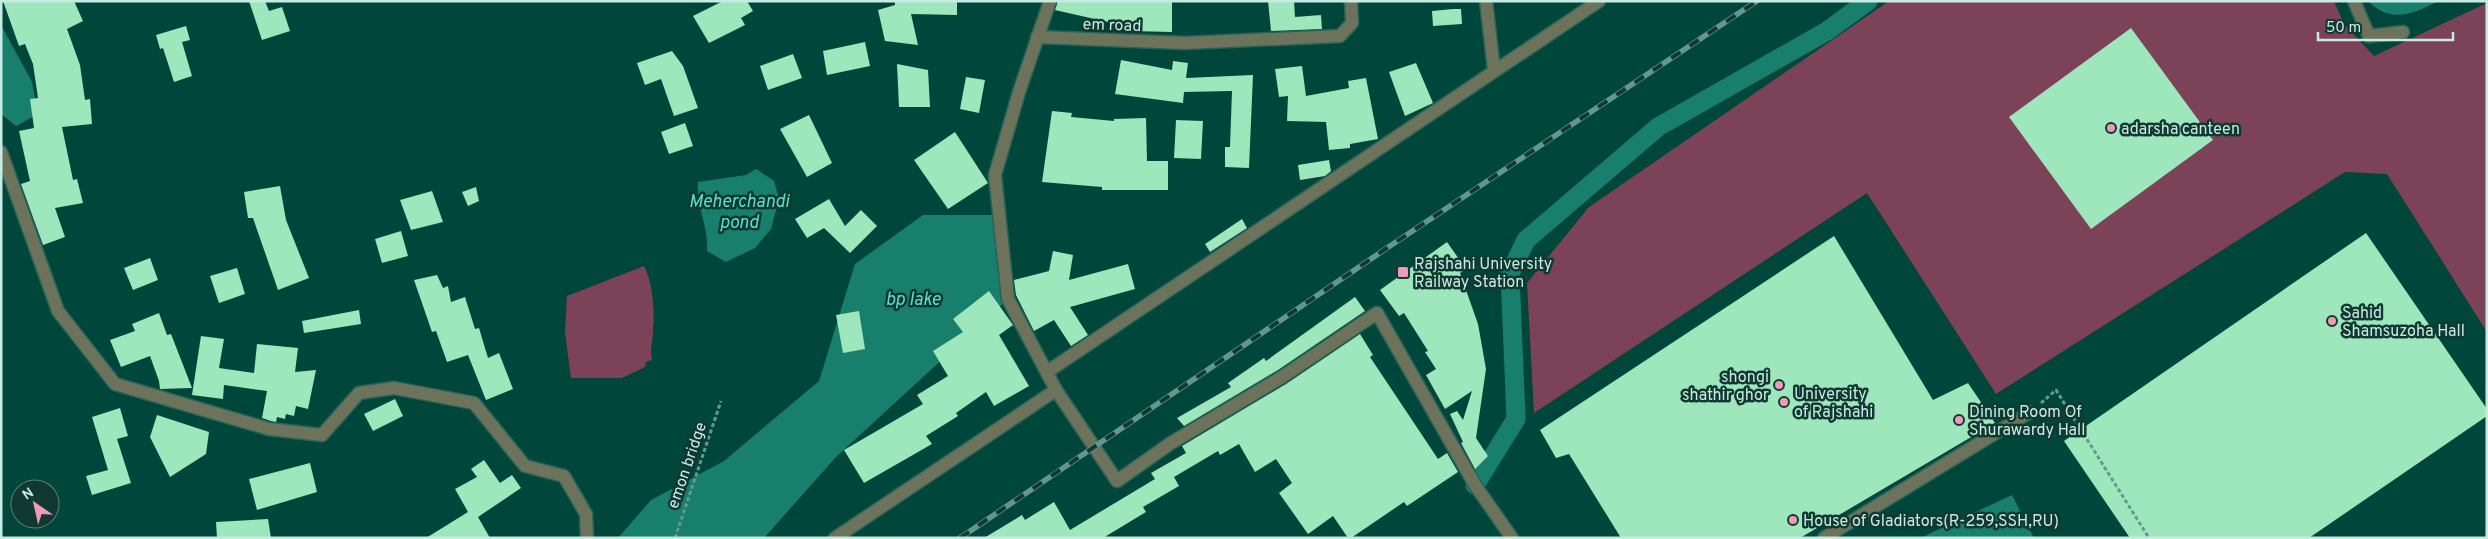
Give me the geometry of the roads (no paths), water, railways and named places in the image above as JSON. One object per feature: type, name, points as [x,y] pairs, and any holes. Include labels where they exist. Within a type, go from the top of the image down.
[{"type":"street","points":[[1050,1],[1019,92],[995,176],[1008,299],[1056,390],[1117,481],[1172,443],[1282,377],[1377,313],[1476,485],[1512,538]]},
{"type":"street","name":"em road","points":[[1037,37],[1185,43],[1340,36],[1352,23],[1351,1]]},
{"type":"street","points":[[1486,1],[1494,70]]},
{"type":"street","points":[[1047,372],[1599,1]]},
{"type":"street","points":[[2354,1],[2369,36],[2403,32]]},
{"type":"street","points":[[1,152],[58,311],[115,384],[269,429],[322,435],[358,393],[394,388],[474,403],[525,466],[564,476],[586,514],[587,538]]},
{"type":"street","points":[[834,538],[1056,390]]},
{"type":"street","points":[[1824,538],[2030,412]]},
{"type":"water","points":[[2368,1],[2439,1],[2412,13],[2394,15],[2386,13]]},
{"type":"water","points":[[1,25],[32,82],[38,114],[16,126],[1,114]]},
{"type":"water","name":"Meherchandi pond","points":[[756,169],[774,181],[779,199],[771,229],[755,248],[726,262],[707,251],[698,182],[746,175]]},
{"type":"water","name":"bp lake","points":[[923,215],[999,215],[1008,299],[836,457],[764,538],[618,538],[651,500],[724,461],[819,381],[855,264]]},
{"type":"water","points":[[2012,495],[2034,538],[1921,538],[1933,532]]},
{"type":"waterway","points":[[1475,485],[1516,419],[1510,273],[1526,240],[1658,127],[1827,31],[1868,1]]},
{"type":"railway","points":[[960,538],[1387,248],[1757,1]]},
{"type":"place","name":"adarsha canteen","points":[[2111,128]]},
{"type":"place","name":"Rajshahi University Railway Station","points":[[1403,272]]},
{"type":"place","name":"Sahid Shamsuzoha Hall","points":[[2332,321]]},
{"type":"place","name":"shongi shathir ghor","points":[[1779,385]]},
{"type":"place","name":"University of Rajshahi","points":[[1784,402]]},
{"type":"place","name":"Dining Room Of Shurawardy Hall","points":[[1959,420]]},
{"type":"place","name":"House of Gladiators(R-259,SSH,RU)","points":[[1793,520]]}]
